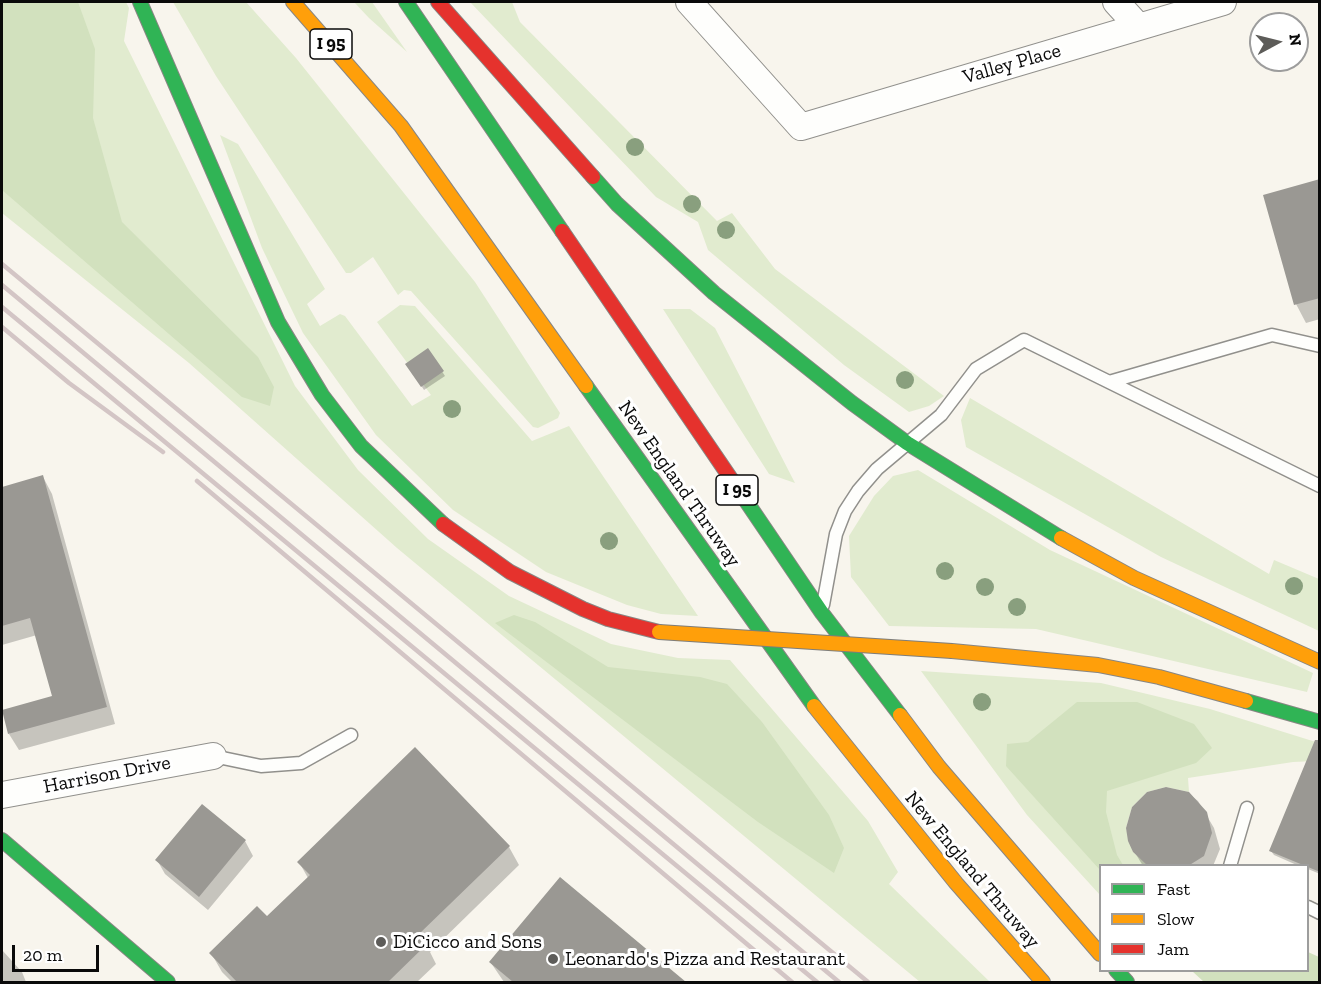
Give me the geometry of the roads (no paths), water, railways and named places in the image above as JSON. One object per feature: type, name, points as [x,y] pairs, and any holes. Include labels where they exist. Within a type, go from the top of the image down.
[{"type":"main road","points":[[140,2],[278,322],[299,359],[340,420],[410,496],[444,525],[510,572],[583,609],[659,632],[952,651],[1098,665],[1191,685],[1320,722]]},
{"type":"main road","name":"New England Thruway","points":[[293,2],[401,126],[828,726],[956,884],[1043,982]]},
{"type":"main road","name":"New England Thruway","points":[[406,2],[822,613],[939,767],[1099,952]]},
{"type":"main road","points":[[438,2],[577,162],[662,247],[776,345],[907,443],[1058,536],[1134,578],[1320,662]]},
{"type":"main road","points":[[2,840],[168,982]]},
{"type":"street","name":"Valley Place","points":[[689,2],[801,127],[1098,40],[1137,25],[1223,2]]},
{"type":"street","points":[[1116,2],[1137,25]]},
{"type":"street","name":"Harrison Drive","points":[[2,795],[213,756]]},
{"type":"lane","points":[[1109,382],[1272,335],[1320,346]]},
{"type":"lane","points":[[822,613],[836,534],[845,511],[877,469],[941,415],[976,369],[1024,340],[1320,486]]},
{"type":"lane","points":[[213,756],[261,766],[301,764],[351,735]]},
{"type":"lane","points":[[1231,864],[1247,808]]},
{"type":"railway","points":[[2,264],[868,982]]},
{"type":"railway","points":[[2,285],[839,982]]},
{"type":"railway","points":[[2,307],[817,982]]},
{"type":"railway","points":[[2,327],[69,383],[163,452]]},
{"type":"railway","points":[[197,481],[792,982]]},
{"type":"place","name":"DiCicco and Sons","points":[[381,942]]},
{"type":"place","name":"Leonardo's Pizza and Restaurant","points":[[553,959]]}]
